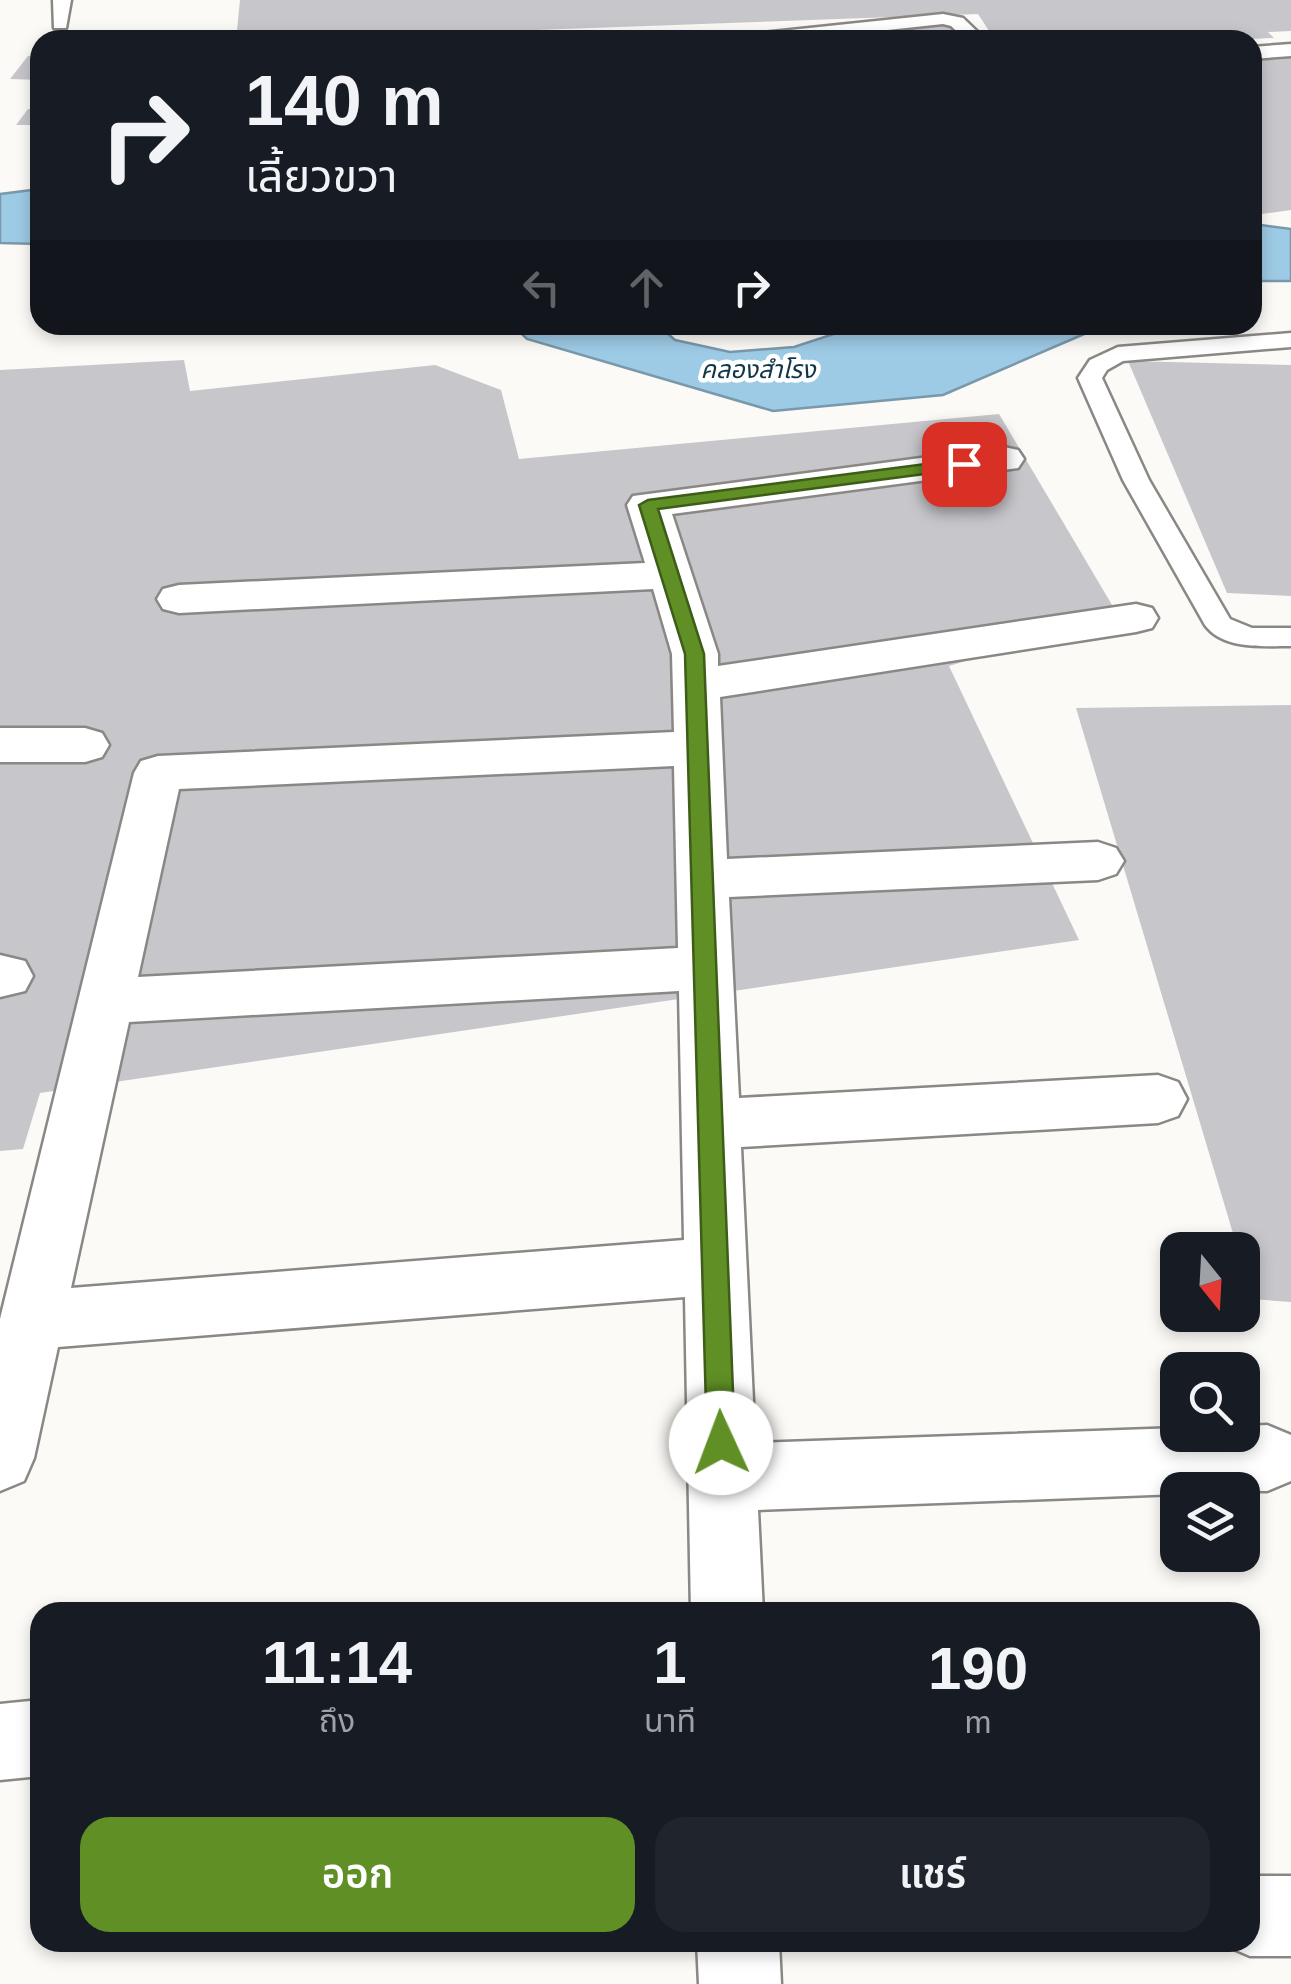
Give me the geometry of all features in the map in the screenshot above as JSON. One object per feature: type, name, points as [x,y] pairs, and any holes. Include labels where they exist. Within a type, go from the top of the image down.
[{"type":"street","points":[[727,1602],[695,654],[648,505],[1004,459]]},
{"type":"street","points":[[180,599],[670,575]]},
{"type":"street","points":[[696,685],[1136,618]]},
{"type":"street","points":[[0,745],[85,745]]},
{"type":"street","points":[[0,1458],[158,773],[698,748]]},
{"type":"street","points":[[702,879],[1098,861]]},
{"type":"street","points":[[105,1001],[706,968]]},
{"type":"street","points":[[710,1124],[1158,1099]]},
{"type":"street","points":[[32,1320],[716,1266]]},
{"type":"street","points":[[722,1478],[1267,1458]]},
{"type":"street","points":[[0,1742],[30,1739]]},
{"type":"street","points":[[1260,1916],[1291,1916]]},
{"type":"street","points":[[738,1952],[740,1984]]},
{"type":"lane","points":[[60,24],[62,0]]},
{"type":"lane","points":[[838,30],[943,19],[958,22],[966,30]]},
{"type":"lane","points":[[1262,52],[1291,50]]},
{"type":"lane","points":[[1291,340],[1118,354],[1098,365],[1090,378],[1136,480],[1219,625],[1248,638],[1291,637]]},
{"type":"water","points":[[30,190],[30,244],[0,243],[0,194]]},
{"type":"water","points":[[1262,225],[1291,229],[1291,281],[1262,281]]},
{"type":"water","name":"คลองสำโรง","points":[[523,335],[669,335],[675,340],[730,352],[794,347],[831,335],[1082,335],[943,395],[773,411]]},
{"type":"building","points":[[240,0],[1291,0],[1291,31],[1268,32],[1274,38],[1262,39],[1262,30],[988,30],[978,14],[538,30],[237,30]]},
{"type":"building","points":[[949,23],[956,30],[889,30]]},
{"type":"building","points":[[1291,55],[1291,210],[1262,214],[1262,58]]},
{"type":"building","points":[[28,56],[30,56],[30,80],[10,79]]},
{"type":"building","points":[[28,109],[30,109],[30,125],[16,125]]},
{"type":"building","points":[[184,360],[190,391],[435,365],[501,390],[519,459],[999,414],[1118,615],[949,666],[1079,940],[40,1093],[23,1149],[0,1151],[0,370]]},
{"type":"building","points":[[1128,361],[1291,365],[1291,596],[1227,593]]},
{"type":"building","points":[[1291,705],[1291,1302],[1260,1300],[1260,1232],[1233,1232],[1076,708]]},
{"type":"route","points":[[721,1443],[695,654],[648,505],[964,464]]}]
